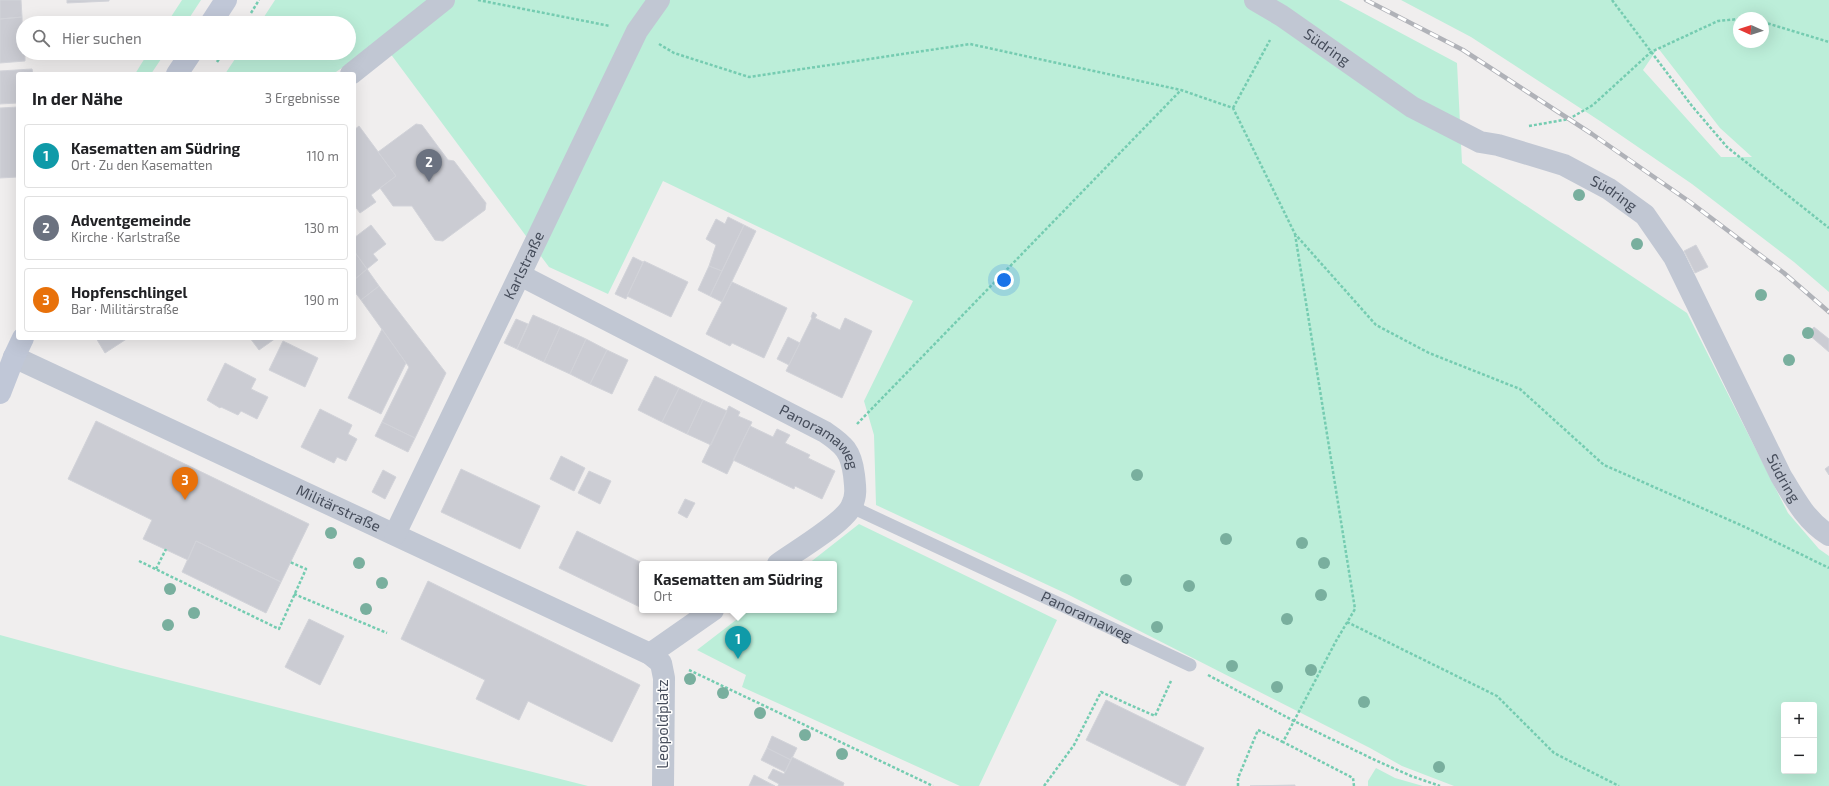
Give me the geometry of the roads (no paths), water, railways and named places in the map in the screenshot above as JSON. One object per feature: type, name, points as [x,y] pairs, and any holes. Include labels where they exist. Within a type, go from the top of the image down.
[{"type":"main road","points":[[216,16],[226,0]]},
{"type":"main road","points":[[178,72],[186,60]]},
{"type":"main road","points":[[0,393],[18,347]]},
{"type":"street","points":[[354,72],[444,0]]},
{"type":"street","name":"Karlstraße","points":[[395,534],[637,31],[659,0]]},
{"type":"street","name":"Südring","points":[[1255,0],[1282,16],[1412,107],[1480,142],[1498,145],[1564,166],[1609,188],[1645,215],[1674,257],[1781,476],[1798,506],[1821,530],[1829,535]]},
{"type":"street","name":"Panoramaweg","points":[[520,275],[818,428],[840,442],[852,457],[856,494],[852,507]]},
{"type":"street","name":"Militärstraße","points":[[18,347],[395,534],[655,659]]},
{"type":"street","points":[[782,561],[841,519],[852,507]]},
{"type":"street","points":[[655,659],[709,613]]},
{"type":"street","name":"Leopoldplatz","points":[[655,659],[664,678],[663,786]]},
{"type":"lane","name":"Panoramaweg","points":[[852,507],[1185,663]]},
{"type":"railway","points":[[1366,0],[1463,50],[1592,134],[1690,202],[1784,273],[1829,312]]},
{"type":"place","name":"Adventgemeinde","points":[[429,182]]},
{"type":"place","name":"Hopfenschlingel","points":[[185,500]]},
{"type":"place","name":"Kasematten am Südring","points":[[738,659]]}]
